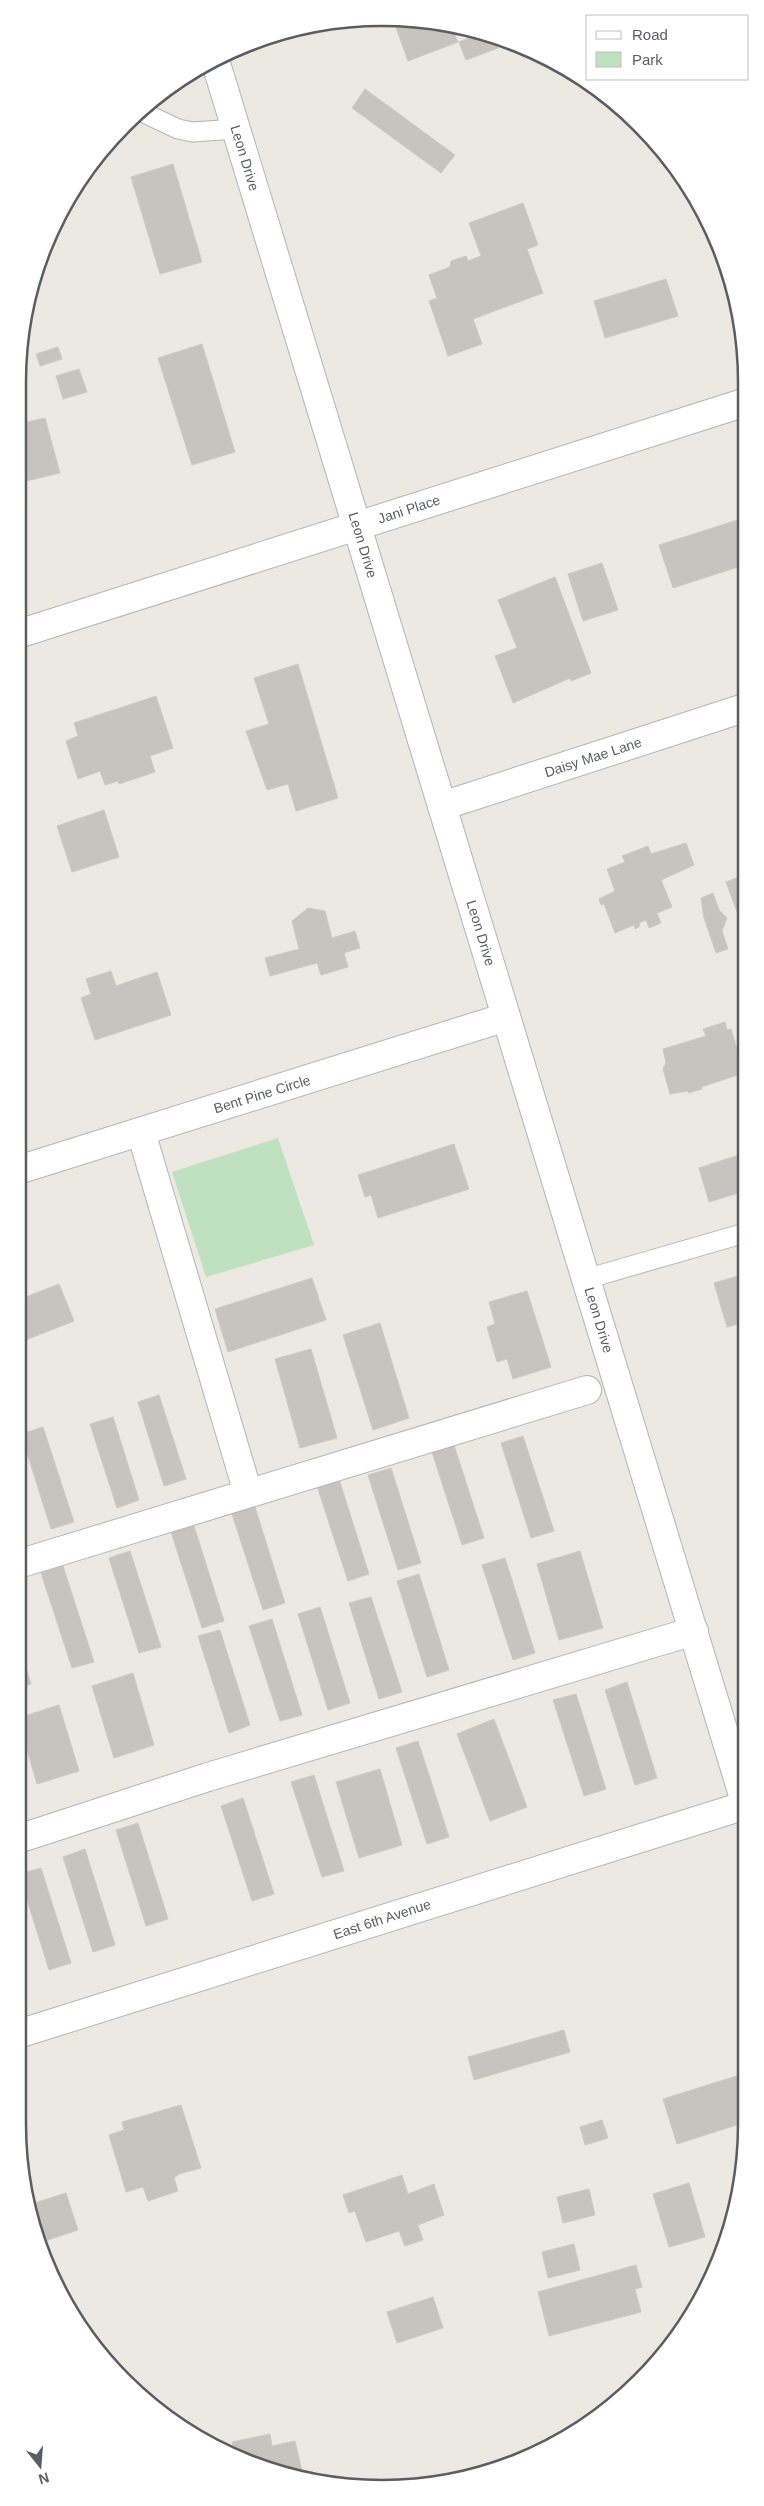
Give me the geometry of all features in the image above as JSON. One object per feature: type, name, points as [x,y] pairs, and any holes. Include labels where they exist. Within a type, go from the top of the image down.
[{"type":"street","name":"Leon Drive","points":[[217,67],[586,1279],[606,1386],[694,1632],[738,1778]]},
{"type":"street","name":"Jani Place","points":[[26,631],[738,405]]},
{"type":"street","name":"Daisy Mae Lane","points":[[442,806],[738,710]]},
{"type":"street","name":"Bent Pine Circle","points":[[26,1168],[506,1016]]},
{"type":"street","points":[[140,1132],[248,1494]]},
{"type":"street","points":[[26,1562],[606,1386]]},
{"type":"street","points":[[26,1836],[208,1777],[694,1632]]},
{"type":"street","name":"East 6th Avenue","points":[[26,2031],[738,1808]]},
{"type":"lane","points":[[148,115],[178,129],[193,132],[236,129]]},
{"type":"lane","points":[[586,1279],[738,1235]]},
{"type":"green space","points":[[278,1138],[314,1245],[206,1277],[172,1172]]},
{"type":"building","points":[[396,27],[428,29],[454,34],[458,42],[408,61]]},
{"type":"building","points":[[471,37],[497,45],[498,48],[466,60],[459,42]]},
{"type":"building","points":[[365,89],[455,155],[441,173],[352,108]]},
{"type":"building","points":[[173,164],[202,262],[160,274],[131,177]]},
{"type":"building","points":[[523,203],[538,245],[527,249],[543,293],[473,319],[482,344],[448,356],[429,301],[437,298],[429,275],[450,267],[451,261],[466,256],[468,261],[481,256],[469,223]]},
{"type":"building","points":[[718,268],[719,268],[727,294]]},
{"type":"building","points":[[666,279],[678,316],[605,338],[594,301]]},
{"type":"building","points":[[202,344],[235,452],[192,465],[158,358]]},
{"type":"building","points":[[58,347],[62,359],[40,366],[36,354]]},
{"type":"building","points":[[79,369],[87,392],[63,399],[56,376]]},
{"type":"building","points":[[45,418],[60,473],[26,481],[26,422]]},
{"type":"building","points":[[738,520],[738,567],[673,588],[659,545]]},
{"type":"building","points":[[602,563],[618,610],[583,621],[568,574]]},
{"type":"building","points":[[555,577],[591,673],[571,681],[570,678],[513,703],[495,656],[517,648],[498,600]]},
{"type":"building","points":[[298,664],[338,798],[296,811],[288,784],[267,790],[246,731],[269,724],[254,678]]},
{"type":"building","points":[[156,696],[173,748],[150,756],[155,772],[119,784],[118,781],[105,785],[100,771],[78,779],[66,741],[78,736],[74,723]]},
{"type":"building","points":[[104,810],[119,857],[72,872],[57,826]]},
{"type":"building","points":[[686,843],[694,865],[661,880],[672,907],[657,913],[661,923],[649,928],[646,920],[639,923],[640,926],[635,929],[634,925],[615,933],[604,904],[601,905],[599,899],[615,891],[607,869],[625,862],[622,856],[648,846],[651,854]]},
{"type":"building","points":[[738,877],[738,915],[726,882]]},
{"type":"building","points":[[713,893],[719,910],[727,918],[722,931],[728,949],[716,953],[704,918],[701,898]]},
{"type":"building","points":[[308,908],[325,911],[332,938],[355,931],[360,948],[344,953],[348,967],[321,975],[317,963],[270,976],[265,958],[299,949],[292,921]]},
{"type":"building","points":[[111,971],[116,986],[157,972],[171,1015],[95,1040],[81,998],[91,994],[86,979]]},
{"type":"building","points":[[725,1022],[727,1030],[731,1029],[738,1053],[738,1075],[689,1093],[688,1091],[670,1094],[663,1069],[666,1063],[663,1049],[706,1036],[703,1029]]},
{"type":"building","points":[[454,1144],[469,1189],[378,1218],[371,1195],[365,1197],[358,1175]]},
{"type":"building","points":[[738,1155],[738,1193],[709,1202],[699,1168]]},
{"type":"building","points":[[738,1276],[738,1324],[727,1327],[714,1283]]},
{"type":"building","points":[[312,1278],[326,1320],[228,1352],[215,1309]]},
{"type":"building","points":[[59,1284],[74,1321],[26,1340],[26,1297]]},
{"type":"building","points":[[527,1291],[551,1367],[513,1379],[507,1359],[497,1362],[487,1327],[495,1324],[489,1302]]},
{"type":"building","points":[[380,1323],[409,1418],[373,1430],[343,1335]]},
{"type":"building","points":[[311,1349],[337,1438],[300,1448],[275,1359]]},
{"type":"building","points":[[159,1395],[186,1479],[164,1486],[138,1402]]},
{"type":"building","points":[[113,1417],[139,1500],[117,1508],[90,1424]]},
{"type":"building","points":[[43,1427],[74,1522],[51,1529],[26,1450],[26,1432]]},
{"type":"building","points":[[523,1436],[554,1531],[531,1538],[501,1443]]},
{"type":"building","points":[[453,1442],[484,1538],[462,1545],[431,1449]]},
{"type":"building","points":[[391,1468],[421,1563],[398,1570],[368,1475]]},
{"type":"building","points":[[339,1479],[369,1574],[348,1581],[317,1486]]},
{"type":"building","points":[[255,1507],[285,1603],[263,1610],[232,1514]]},
{"type":"building","points":[[194,1526],[224,1621],[202,1628],[171,1532]]},
{"type":"building","points":[[130,1551],[161,1647],[139,1653],[109,1558]]},
{"type":"building","points":[[580,1551],[603,1628],[559,1640],[537,1564]]},
{"type":"building","points":[[505,1558],[535,1653],[513,1660],[482,1565]]},
{"type":"building","points":[[63,1566],[94,1662],[72,1668],[41,1573]]},
{"type":"building","points":[[419,1574],[449,1670],[427,1677],[397,1581]]},
{"type":"building","points":[[371,1597],[402,1692],[379,1699],[349,1603]]},
{"type":"building","points":[[320,1607],[350,1703],[328,1710],[298,1614]]},
{"type":"building","points":[[272,1619],[302,1715],[280,1721],[249,1626]]},
{"type":"building","points":[[220,1630],[250,1725],[229,1733],[198,1636]]},
{"type":"building","points":[[26,1667],[31,1684],[26,1686]]},
{"type":"building","points":[[133,1673],[154,1745],[114,1758],[92,1686]]},
{"type":"building","points":[[627,1682],[657,1778],[635,1785],[605,1690]]},
{"type":"building","points":[[576,1694],[606,1789],[584,1796],[553,1700]]},
{"type":"building","points":[[59,1705],[79,1771],[37,1784],[26,1746],[26,1715]]},
{"type":"building","points":[[494,1719],[527,1807],[490,1821],[457,1734]]},
{"type":"building","points":[[418,1741],[449,1837],[427,1844],[396,1748]]},
{"type":"building","points":[[380,1769],[402,1845],[359,1858],[336,1782]]},
{"type":"building","points":[[314,1775],[344,1871],[322,1877],[291,1782]]},
{"type":"building","points":[[243,1798],[274,1894],[252,1901],[221,1806]]},
{"type":"building","points":[[138,1823],[168,1919],[146,1926],[116,1830]]},
{"type":"building","points":[[85,1849],[115,1945],[93,1952],[63,1857]]},
{"type":"building","points":[[41,1868],[71,1963],[49,1970],[26,1896],[26,1872]]},
{"type":"building","points":[[564,2030],[570,2052],[474,2080],[468,2057]]},
{"type":"building","points":[[738,2076],[738,2125],[677,2144],[663,2099]]},
{"type":"building","points":[[181,2105],[201,2168],[179,2174],[174,2178],[178,2191],[148,2201],[143,2187],[126,2192],[109,2135],[124,2130],[122,2122]]},
{"type":"building","points":[[602,2120],[608,2138],[585,2145],[580,2127]]},
{"type":"building","points":[[402,2175],[408,2194],[434,2184],[444,2215],[418,2225],[423,2240],[405,2246],[399,2231],[366,2242],[355,2211],[349,2213],[343,2195]]},
{"type":"building","points":[[689,2183],[705,2237],[669,2247],[653,2194]]},
{"type":"building","points":[[589,2189],[595,2215],[563,2223],[557,2197]]},
{"type":"building","points":[[66,2193],[78,2230],[46,2241],[35,2203]]},
{"type":"building","points":[[574,2244],[580,2270],[548,2278],[542,2252]]},
{"type":"building","points":[[636,2265],[642,2287],[635,2289],[641,2312],[549,2336],[538,2292]]},
{"type":"building","points":[[433,2297],[443,2328],[397,2343],[387,2312]]},
{"type":"building","points":[[270,2434],[272,2446],[295,2441],[302,2471],[246,2453],[233,2447],[232,2442]]}]
